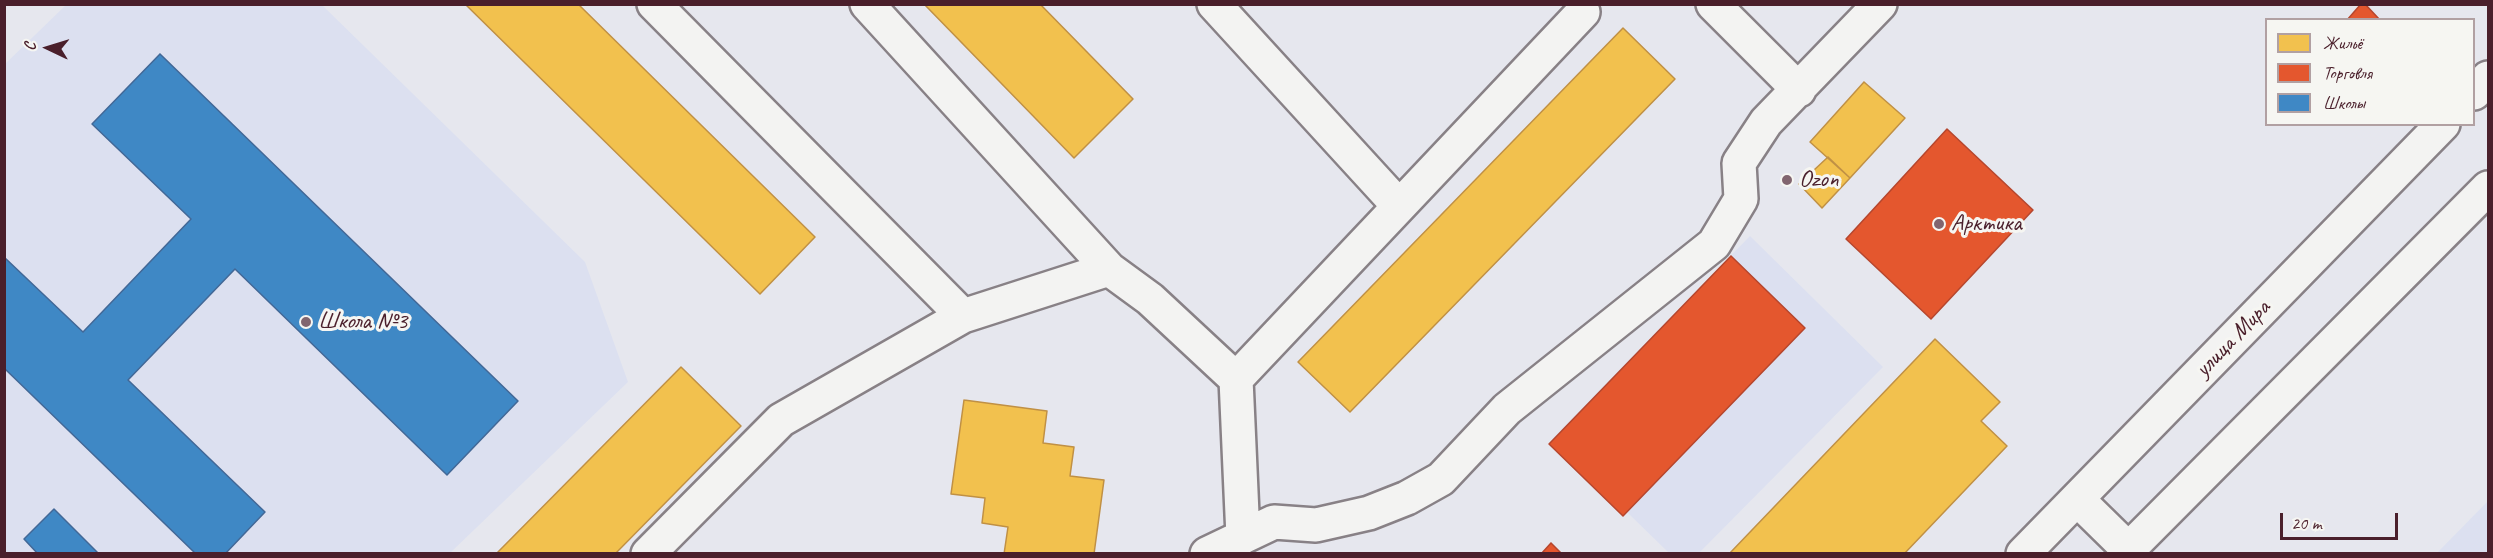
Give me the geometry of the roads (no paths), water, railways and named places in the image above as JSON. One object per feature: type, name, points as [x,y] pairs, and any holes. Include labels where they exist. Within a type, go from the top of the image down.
[{"type":"street","points":[[654,4],[963,316]]},
{"type":"street","points":[[867,4],[1109,269],[1150,298],[1236,379],[1243,537]]},
{"type":"street","points":[[1214,4],[1399,206]]},
{"type":"street","points":[[1713,4],[1799,90]]},
{"type":"street","points":[[1207,554],[1274,522],[1316,525],[1369,513],[1407,498],[1441,479],[1507,409],[1714,244],[1741,199],[1739,163],[1766,122],[1880,4]]},
{"type":"street","points":[[1236,379],[1583,12]]},
{"type":"street","points":[[2475,92],[2488,78]]},
{"type":"street","name":"улица Мира","points":[[2023,554],[2441,126]]},
{"type":"street","points":[[2077,499],[2126,551],[2488,188]]},
{"type":"street","points":[[648,554],[781,420],[963,316],[1109,269]]},
{"type":"place","name":"Ozon","points":[[1787,180]]},
{"type":"place","name":"Арктика","points":[[1939,224]]},
{"type":"place","name":"Школа №3","points":[[306,322]]}]
